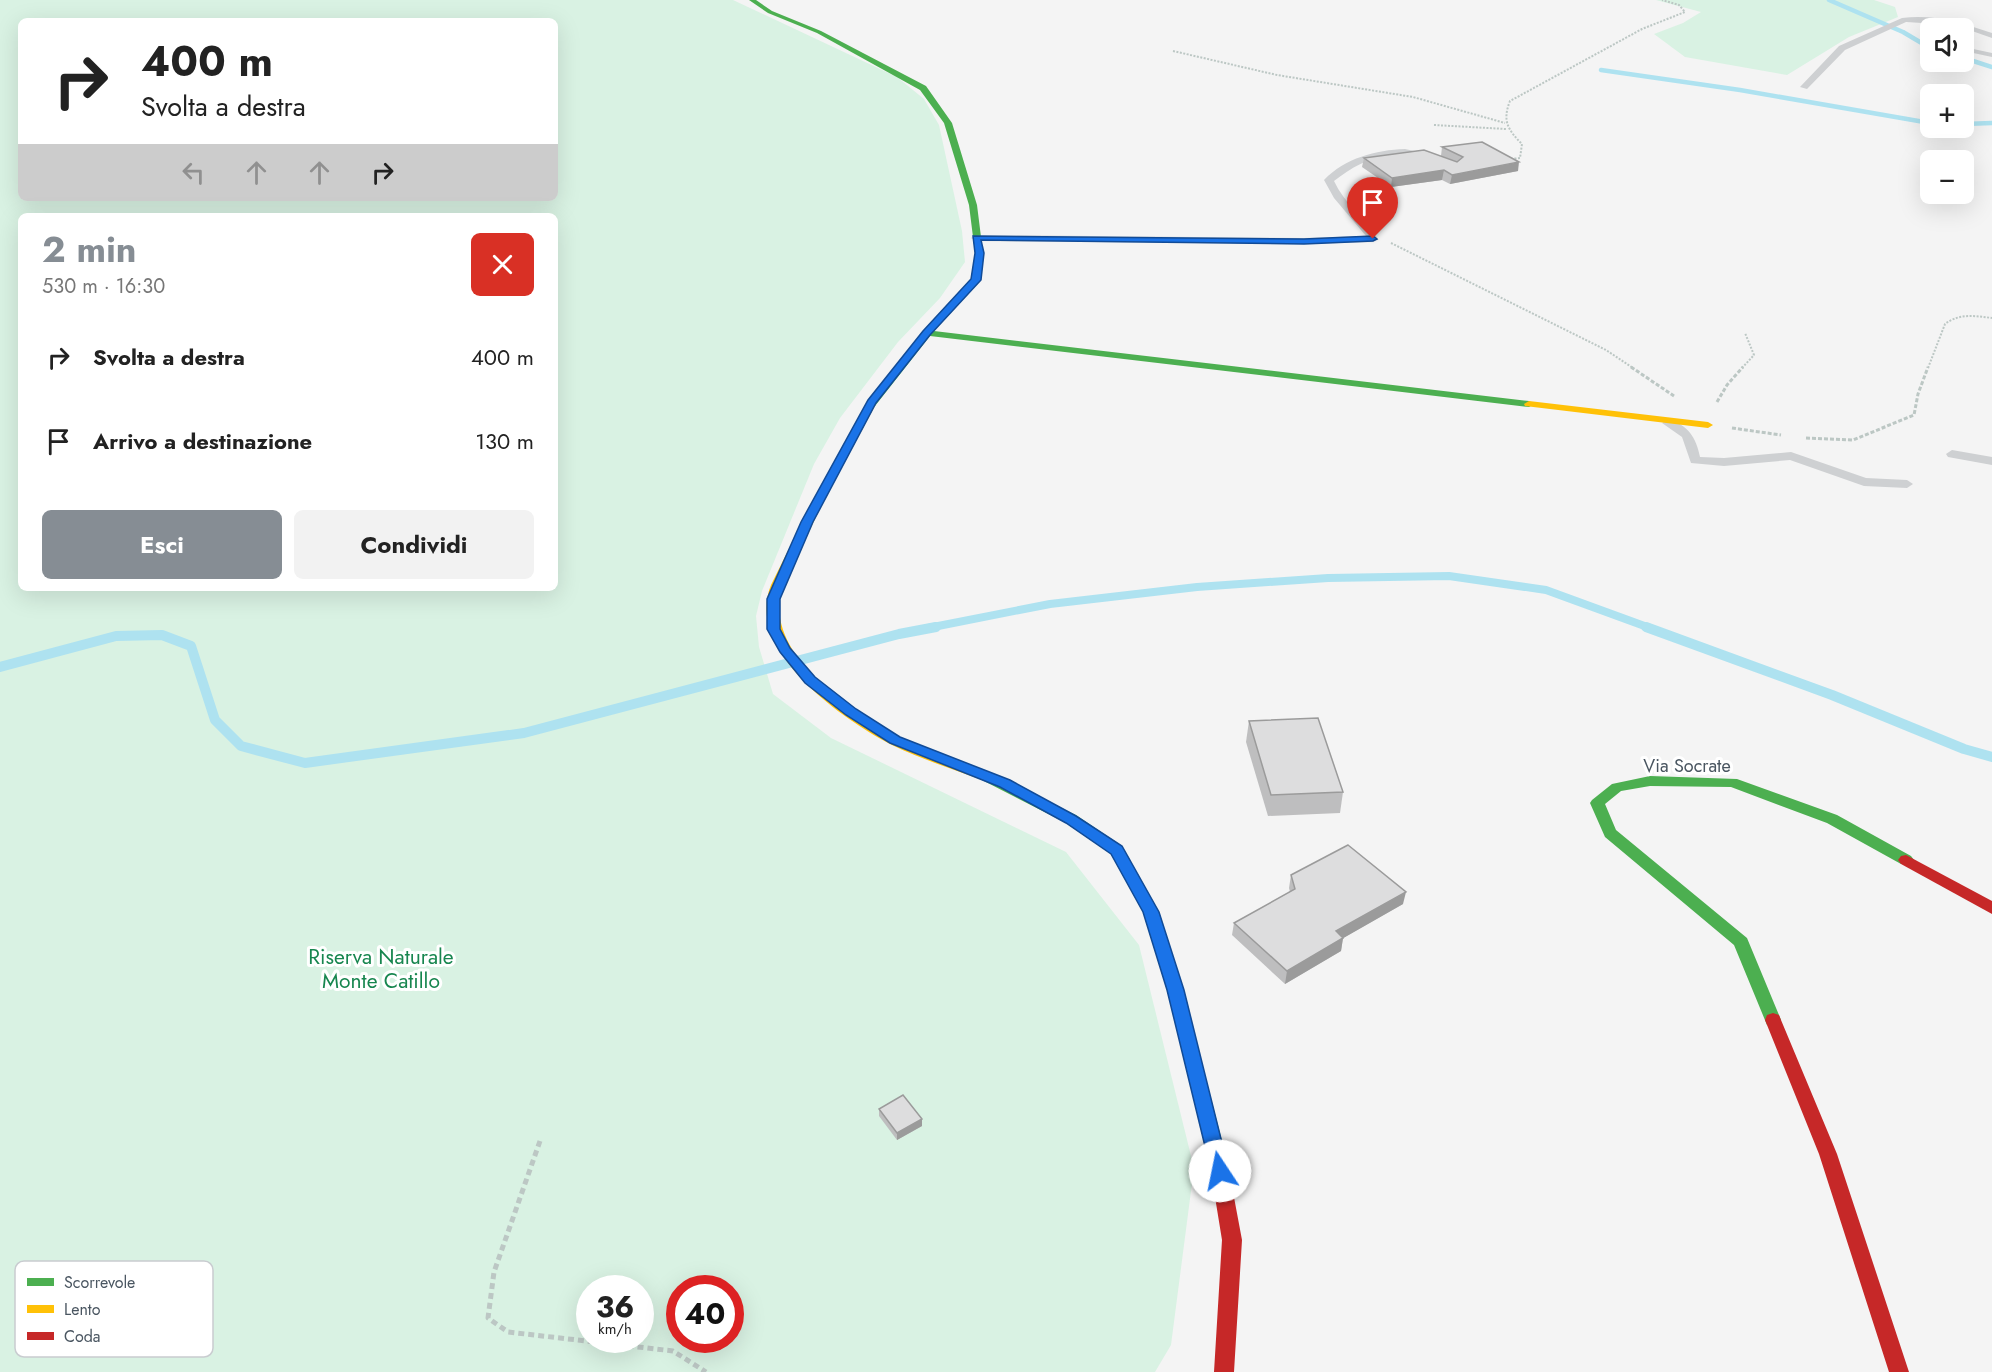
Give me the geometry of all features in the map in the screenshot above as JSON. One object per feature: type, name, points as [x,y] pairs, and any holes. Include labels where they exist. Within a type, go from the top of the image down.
[{"type":"street","points":[[752,0],[770,12],[819,32],[900,74],[934,100],[948,123],[973,205],[979,253],[976,280],[927,333],[872,402],[807,522],[773,599],[773,629],[784,649],[810,680],[851,712],[895,740],[1005,784],[1071,819],[1117,850],[1151,912],[1175,990],[1216,1148],[1232,1240],[1224,1372]]},
{"type":"street","points":[[927,333],[1708,425]]},
{"type":"street","name":"Via Socrate","points":[[1899,1372],[1828,1154],[1741,942],[1610,833],[1597,802],[1617,787],[1650,781],[1732,782],[1832,819],[1992,908]]},
{"type":"lane","points":[[1804,87],[1842,48],[1905,20],[1947,22],[1992,36]]},
{"type":"lane","points":[[1974,51],[1992,55]]},
{"type":"lane","points":[[1373,239],[1354,212],[1333,193],[1329,180],[1344,166],[1374,155],[1395,151],[1413,151],[1444,161]]},
{"type":"lane","points":[[976,238],[1304,242],[1373,239]]},
{"type":"lane","points":[[1662,421],[1685,430],[1691,441],[1695,460],[1724,462],[1791,456],[1864,482],[1907,484]]},
{"type":"lane","points":[[1952,454],[1992,461]]},
{"type":"path","points":[[1509,160],[1520,158],[1522,144],[1506,129],[1504,114],[1510,101],[1642,29],[1685,12],[1679,4],[1662,0]]},
{"type":"path","points":[[1173,51],[1277,75],[1413,97],[1505,123]]},
{"type":"path","points":[[1434,125],[1506,129]]},
{"type":"path","points":[[1373,239],[1391,243],[1606,350],[1675,396]]},
{"type":"path","points":[[1805,438],[1853,440],[1914,415],[1918,394],[1948,320],[1965,316],[1992,318]]},
{"type":"path","points":[[1745,333],[1754,355],[1705,416],[1708,425],[1784,435]]},
{"type":"path","points":[[540,1141],[494,1272],[488,1318],[508,1332],[673,1351],[706,1372]]},
{"type":"green space","name":"Riserva Naturale Monte Catillo","points":[[0,0],[733,0],[897,77],[924,99],[939,125],[962,231],[965,262],[940,298],[898,342],[840,418],[814,464],[762,591],[756,616],[759,647],[773,694],[831,738],[1066,852],[1139,945],[1194,1168],[1171,1345],[1155,1372],[0,1372]]},
{"type":"green space","points":[[1656,0],[1874,0],[1895,7],[1898,17],[1849,37],[1787,75],[1685,57],[1654,34],[1683,23],[1701,12]]},
{"type":"building","points":[[1482,142],[1519,162],[1452,175],[1444,170],[1392,178],[1364,158],[1424,150],[1457,162],[1463,157],[1442,147]]},
{"type":"building","points":[[1318,718],[1343,792],[1271,795],[1249,721]]},
{"type":"building","points":[[1348,845],[1406,892],[1336,931],[1343,938],[1287,971],[1234,923],[1295,889],[1291,875]]},
{"type":"building","points":[[903,1095],[922,1119],[897,1133],[879,1109]]},
{"type":"waterway","points":[[1829,0],[1903,32],[1920,42]]},
{"type":"waterway","points":[[1974,61],[1992,67]]},
{"type":"waterway","points":[[1601,70],[1740,90],[1920,121]]},
{"type":"waterway","points":[[1974,124],[1992,123]]},
{"type":"waterway","points":[[928,628],[1050,604],[1197,587],[1328,578],[1449,576],[1546,590],[1650,628]]},
{"type":"waterway","points":[[0,667],[116,636],[162,635],[191,646],[215,720],[241,746],[305,763],[524,733],[899,634],[936,627]]},
{"type":"waterway","points":[[1646,627],[1832,695],[1964,749],[1992,757]]},
{"type":"traffic: fast","points":[[752,0],[770,12],[819,32],[923,88],[948,123],[973,205],[979,253],[976,280],[927,333],[871,404]]},
{"type":"traffic: fast","points":[[927,333],[1529,404]]},
{"type":"traffic: fast","points":[[987,777],[1071,819],[1117,850],[1151,912],[1175,990],[1218,1160]]},
{"type":"traffic: fast","points":[[1773,1020],[1741,942],[1610,833],[1597,803],[1617,787],[1650,781],[1732,782],[1832,819],[1906,860]]},
{"type":"traffic: slow","points":[[871,404],[817,502],[778,585],[773,599],[773,621],[781,643],[795,663],[833,700],[894,740],[987,777]]},
{"type":"traffic: slow","points":[[1529,404],[1708,425]]},
{"type":"traffic: jam","points":[[1906,860],[1992,908]]},
{"type":"traffic: jam","points":[[1773,1020],[1828,1154],[1899,1372]]},
{"type":"traffic: jam","points":[[1218,1160],[1232,1240],[1224,1372]]},
{"type":"route","points":[[1220,1171],[1175,990],[1151,912],[1117,850],[1071,819],[1005,784],[895,740],[851,712],[810,680],[784,649],[773,629],[773,599],[807,522],[872,402],[927,333],[976,280],[979,253],[976,238],[1304,242],[1373,239]]}]
